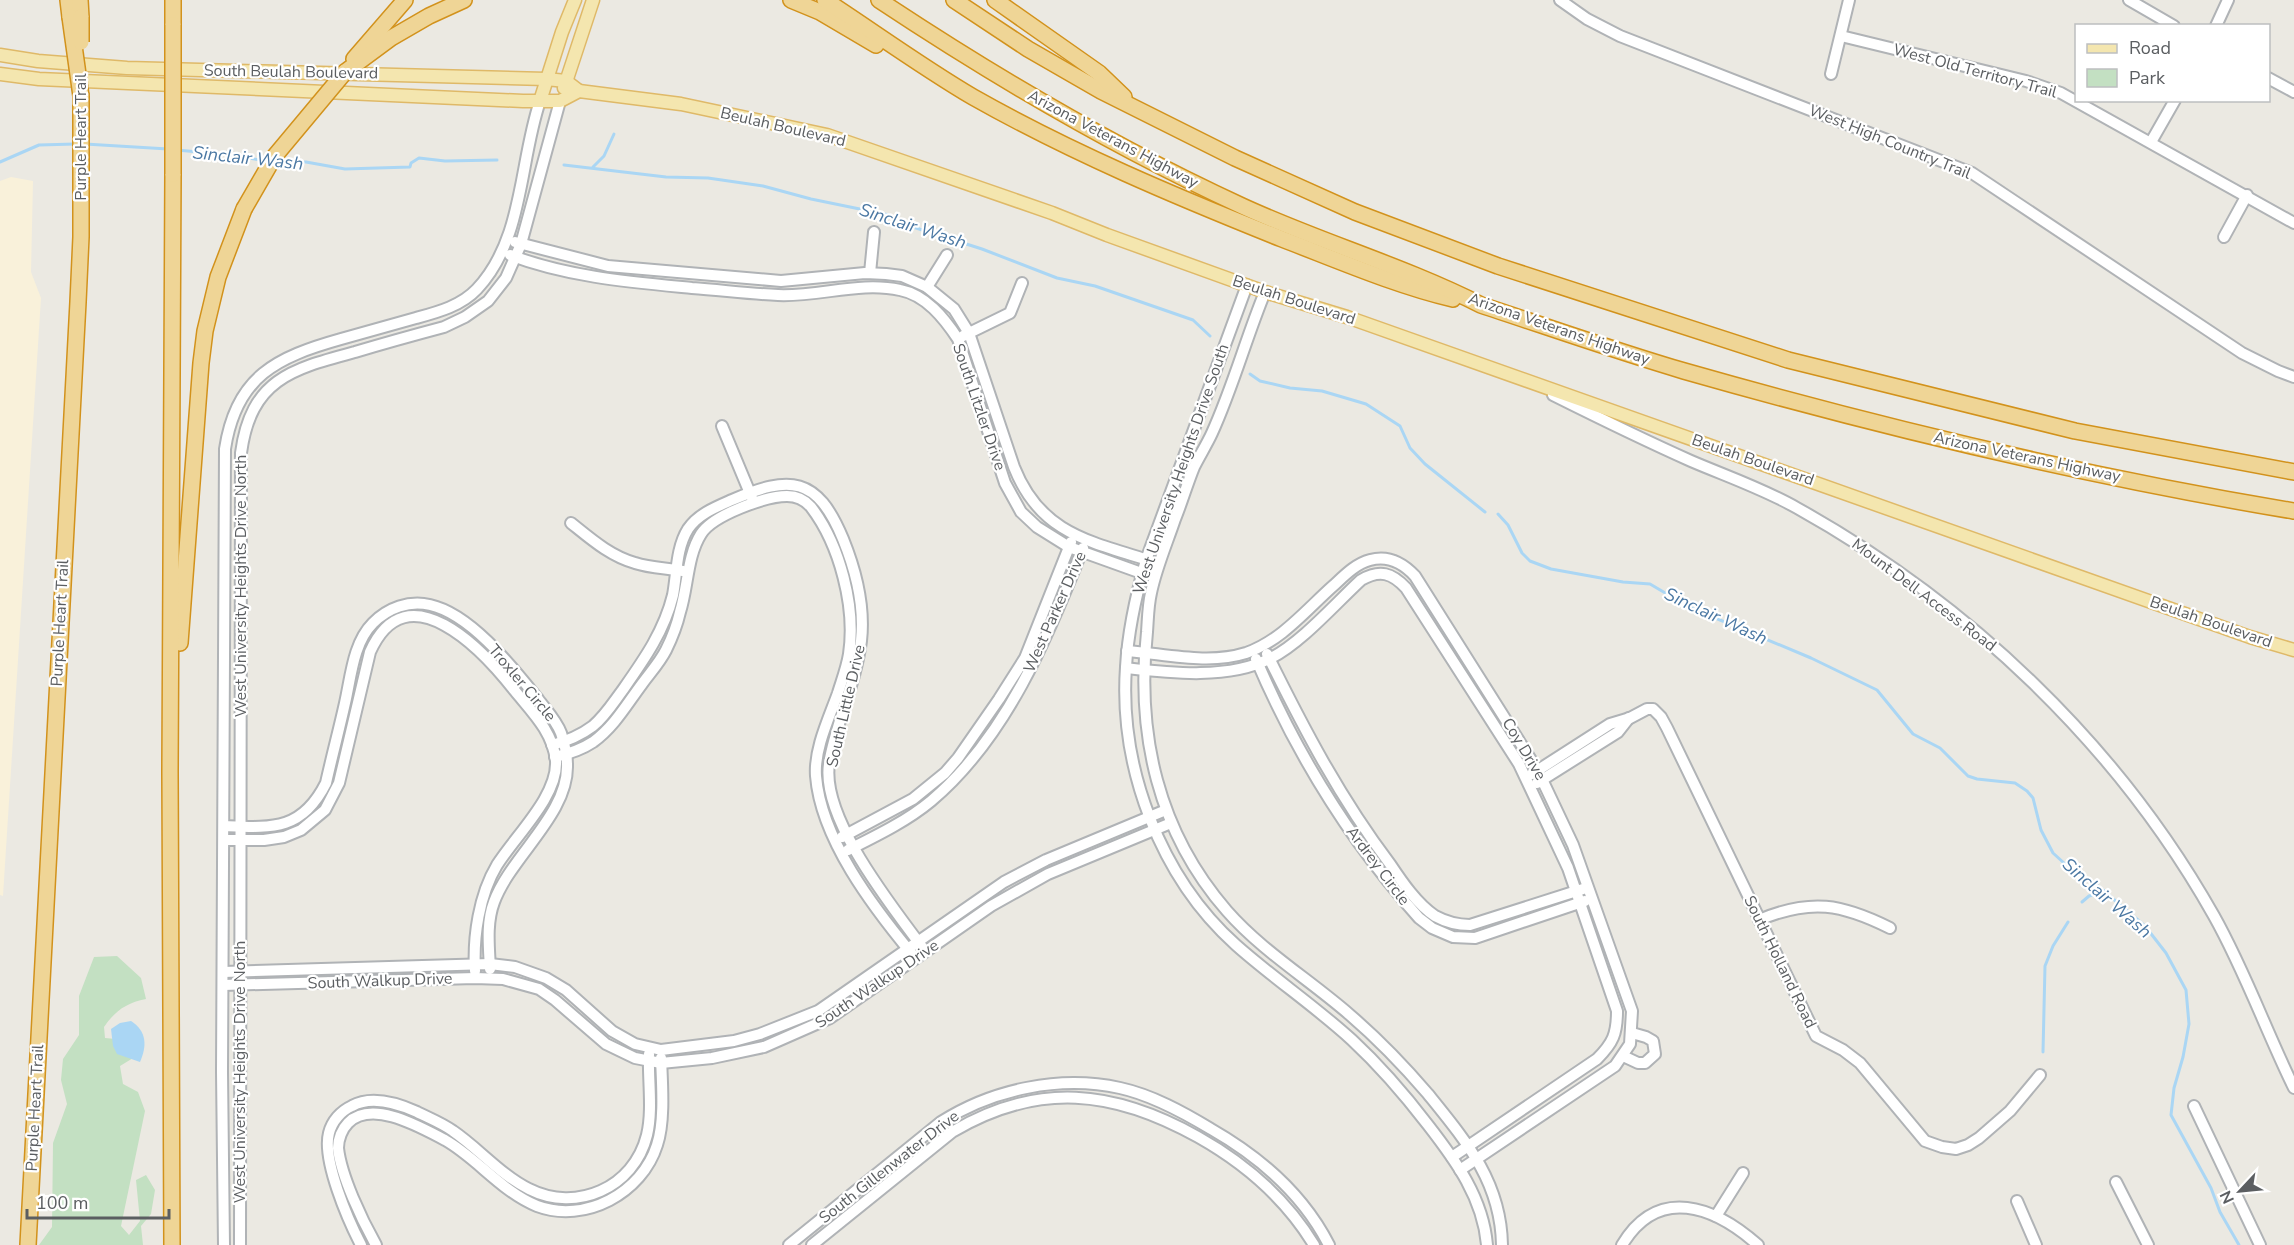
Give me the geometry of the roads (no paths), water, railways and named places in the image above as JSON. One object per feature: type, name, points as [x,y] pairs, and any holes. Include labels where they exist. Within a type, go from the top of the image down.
[{"type":"highway","points":[[68,0],[76,17]]},
{"type":"highway","points":[[76,17],[80,0]]},
{"type":"highway","points":[[172,1245],[170,772],[173,0]]},
{"type":"highway","points":[[170,772],[201,363],[205,331],[218,277],[244,209],[274,157],[405,0]]},
{"type":"highway","points":[[345,72],[391,38],[429,16],[464,0]]},
{"type":"highway","points":[[791,0],[819,12],[899,58],[920,63]]},
{"type":"highway","points":[[825,0],[973,96],[1030,128],[1124,173],[1213,211],[1433,294],[1481,305]]},
{"type":"highway","name":"Arizona Veterans Highway","points":[[879,0],[995,74],[1079,123],[1168,170],[1244,207],[1450,290],[1481,305],[1684,370],[1949,441],[2090,472],[2294,511]]},
{"type":"highway","points":[[954,0],[1028,49],[1101,91],[1235,158],[1414,236],[1532,278],[1788,360],[2075,431],[2294,472]]},
{"type":"highway","points":[[995,0],[1099,73],[1135,108]]},
{"type":"highway","name":"Purple Heart Trail","points":[[28,1245],[79,291],[82,172],[81,96],[76,17]]},
{"type":"main road","points":[[566,81],[579,91],[560,101],[540,101],[575,0]]},
{"type":"main road","points":[[560,101],[593,0]]},
{"type":"main road","name":"South Beulah Boulevard","points":[[0,55],[38,61],[127,68],[566,81]]},
{"type":"main road","name":"South Beulah Boulevard","points":[[0,74],[39,79],[540,101]]},
{"type":"main road","name":"Beulah Boulevard","points":[[579,91],[681,104],[826,135],[1052,213],[1264,292],[1347,317],[2216,625],[2294,650]]},
{"type":"street","name":"West High Country Trail","points":[[1560,0],[1587,19],[1620,36],[1972,173],[2242,353],[2278,371],[2294,376]]},
{"type":"street","points":[[1831,74],[1849,0]]},
{"type":"street","points":[[2129,0],[2171,24]]},
{"type":"street","points":[[2217,24],[2228,0]]},
{"type":"street","name":"West Old Territory Trail","points":[[1841,36],[2026,81],[2061,93],[2075,101]]},
{"type":"street","points":[[2270,79],[2294,92]]},
{"type":"street","name":"West University Heights Drive North","points":[[224,1245],[223,972],[225,449],[227,435],[235,409],[254,381],[287,357],[324,344],[442,311],[462,302],[476,291],[492,271],[507,240],[522,188],[534,120],[540,101]]},
{"type":"street","name":"West University Heights Drive North","points":[[240,1245],[241,453],[243,432],[252,411],[264,394],[293,371],[444,327],[465,317],[488,301],[506,278],[521,244],[560,101]]},
{"type":"street","name":"West Old Territory Trail","points":[[2078,102],[2294,223]]},
{"type":"street","points":[[2151,142],[2174,102]]},
{"type":"street","points":[[2224,237],[2247,195]]},
{"type":"street","points":[[870,273],[874,232]]},
{"type":"street","name":"South Litzler Drive","points":[[507,240],[608,266],[781,281],[870,273],[902,276],[927,286],[954,309],[969,333],[1021,485],[1034,505],[1048,519],[1086,539],[1159,564]]},
{"type":"street","name":"South Litzler Drive","points":[[501,252],[515,258],[607,280],[781,296],[876,286],[903,290],[933,309],[958,339],[1011,496],[1021,512],[1037,527],[1069,547],[1155,577]]},
{"type":"street","points":[[927,286],[947,255]]},
{"type":"street","points":[[958,339],[1010,313],[1022,283]]},
{"type":"street","name":"West University Heights Drive South","points":[[1247,285],[1146,560],[1134,604],[1127,651],[1125,703],[1129,740],[1137,778],[1155,830],[1183,882],[1222,931],[1351,1040],[1412,1104],[1460,1170],[1483,1218],[1487,1245]]},
{"type":"street","name":"West University Heights Drive South","points":[[1264,292],[1212,433],[1194,467],[1159,564],[1150,596],[1143,691],[1150,754],[1158,788],[1171,823],[1199,874],[1228,913],[1250,934],[1350,1014],[1384,1046],[1415,1079],[1468,1147],[1493,1188],[1502,1227],[1502,1245]]},
{"type":"street","name":"Mount Dell Access Road","points":[[1516,377],[1622,431],[1793,506],[1839,532],[1884,562],[1994,645],[2049,698],[2082,734],[2135,798],[2177,855],[2227,940],[2259,1006],[2294,1088]]},
{"type":"street","points":[[722,426],[754,503]]},
{"type":"street","name":"South Little Drive","points":[[561,756],[591,744],[612,725],[665,652],[682,609],[681,546],[687,530],[712,509],[749,492],[784,483],[796,485],[820,500],[842,537],[859,587],[862,636],[859,664],[829,767],[831,790],[838,814],[854,847],[926,952]]},
{"type":"street","name":"South Little Drive","points":[[558,743],[577,736],[604,715],[652,648],[664,624],[683,571],[703,531],[709,525],[754,503],[776,497],[789,496],[802,499],[810,506],[821,524],[842,572],[850,621],[849,652],[845,672],[823,738],[816,775],[820,795],[836,840],[852,871],[916,959]]},
{"type":"street","points":[[571,523],[606,551],[619,558],[638,564],[683,571]]},
{"type":"street","name":"West Parker Drive","points":[[836,840],[913,799],[938,779],[958,758],[1025,658],[1074,533]]},
{"type":"street","name":"West Parker Drive","points":[[842,853],[910,816],[929,803],[967,766],[1004,714],[1037,658],[1086,539]]},
{"type":"street","name":"Coy Drive","points":[[1376,559],[1381,558],[1401,564],[1415,576],[1540,775],[1573,845],[1632,1011],[1632,1033],[1623,1056],[1606,1073],[1460,1170]]},
{"type":"street","points":[[1126,668],[1231,671],[1270,659],[1285,650],[1361,580],[1379,572],[1376,559],[1360,564],[1280,634],[1252,650],[1224,657],[1205,658],[1127,651]]},
{"type":"street","name":"Coy Drive","points":[[1379,572],[1398,579],[1406,588],[1528,782],[1576,891],[1617,1011],[1617,1030],[1604,1053],[1583,1071],[1452,1157]]},
{"type":"street","name":"Troxler Circle","points":[[224,826],[267,828],[283,825],[308,810],[319,797],[326,783],[356,656],[364,633],[378,618],[401,605],[420,603],[438,607],[460,620],[510,664],[561,732],[558,743],[565,787],[546,821],[510,870],[494,902],[489,925],[491,979]]},
{"type":"street","name":"Troxler Circle","points":[[224,840],[264,840],[284,837],[301,830],[325,810],[339,783],[370,652],[380,633],[402,618],[425,617],[438,621],[482,652],[538,718],[548,734],[558,743]]},
{"type":"street","name":"Ardrey Circle","points":[[1263,645],[1305,730],[1345,802],[1403,882],[1436,916],[1459,925],[1470,925],[1576,891],[1591,893]]},
{"type":"street","name":"Ardrey Circle","points":[[1252,650],[1297,744],[1356,839],[1419,918],[1432,928],[1453,937],[1475,938],[1580,902],[1591,893]]},
{"type":"street","name":"South Holland Road","points":[[1528,782],[1610,724],[1630,718],[1647,709],[1653,710],[1660,717],[1816,1036],[1844,1050],[1860,1063],[1925,1141],[1956,1149],[1968,1145],[2010,1111],[2040,1075]]},
{"type":"street","name":"Troxler Circle","points":[[475,978],[478,922],[490,881],[496,867],[550,793],[561,756]]},
{"type":"street","name":"South Walkup Drive","points":[[223,972],[474,964],[515,967],[546,978],[566,990],[617,1035],[635,1044],[661,1050],[734,1041],[802,1018],[830,1003],[1004,882],[1046,860],[1166,810]]},
{"type":"street","name":"South Walkup Drive","points":[[223,986],[475,978],[522,983],[539,989],[555,1000],[606,1044],[620,1052],[661,1063],[738,1053],[789,1037],[830,1018],[991,906],[1048,874],[1171,823]]},
{"type":"street","points":[[1759,920],[1789,909],[1816,906],[1838,907],[1864,915],[1890,928]]},
{"type":"street","points":[[1623,1056],[1638,1063],[1645,1063],[1655,1054],[1653,1041],[1632,1033]]},
{"type":"street","points":[[361,1245],[344,1208],[329,1159],[329,1132],[340,1114],[357,1103],[368,1101],[384,1101],[405,1107],[452,1130],[528,1189],[548,1197],[580,1198],[598,1194],[622,1178],[640,1151],[648,1126],[649,1047]]},
{"type":"street","points":[[376,1245],[360,1216],[338,1147],[340,1135],[355,1117],[367,1113],[380,1113],[400,1119],[446,1141],[519,1196],[536,1206],[555,1211],[573,1212],[615,1197],[642,1174],[651,1160],[658,1144],[661,1122],[661,1050]]},
{"type":"street","points":[[1077,1098],[1078,1084]]},
{"type":"street","name":"South Gillenwater Drive","points":[[789,1245],[896,1158],[959,1111],[1006,1093],[1032,1087],[1078,1084],[1120,1088],[1148,1097],[1176,1109],[1236,1143],[1262,1163],[1299,1200],[1316,1220],[1329,1245]]},
{"type":"street","name":"South Gillenwater Drive","points":[[812,1245],[952,1132],[976,1118],[1003,1108],[1048,1098],[1077,1098],[1126,1105],[1167,1120],[1216,1147],[1266,1185],[1292,1213],[1314,1245]]},
{"type":"street","points":[[2194,1106],[2260,1245]]},
{"type":"street","points":[[400,1119],[405,1107]]},
{"type":"street","points":[[1716,1216],[1743,1173]]},
{"type":"street","points":[[2116,1182],[2148,1245]]},
{"type":"street","points":[[2018,1201],[2036,1245]]},
{"type":"street","points":[[1622,1245],[1645,1217],[1657,1211],[1680,1207],[1694,1208],[1716,1216],[1742,1231],[1758,1245]]},
{"type":"water","points":[[131,1021],[143,1034],[144,1050],[140,1062],[117,1054],[113,1046],[111,1029],[120,1023]]},
{"type":"waterway","points":[[593,167],[604,156],[614,134]]},
{"type":"waterway","name":"Sinclair Wash","points":[[0,162],[39,145],[75,144]]},
{"type":"waterway","name":"Sinclair Wash","points":[[85,144],[168,149]]},
{"type":"waterway","name":"Sinclair Wash","points":[[177,150],[266,161]]},
{"type":"waterway","name":"Sinclair Wash","points":[[276,162],[306,162],[345,169],[410,167],[411,163],[419,158],[445,161],[497,160]]},
{"type":"waterway","name":"Sinclair Wash","points":[[564,165],[666,177],[708,178],[763,186],[811,199],[889,215],[894,221],[982,249],[1057,278],[1095,286],[1193,320],[1210,336]]},
{"type":"waterway","name":"Sinclair Wash","points":[[1250,374],[1260,381],[1290,388],[1322,391],[1366,404],[1400,426],[1410,448],[1425,464],[1485,512]]},
{"type":"waterway","name":"Sinclair Wash","points":[[1498,514],[1508,525],[1522,553],[1530,561],[1551,569],[1623,582],[1650,584],[1689,607],[1811,658],[1877,690],[1913,734],[1940,748],[1968,776],[2015,783],[2027,791],[2033,798],[2041,830],[2053,853],[2076,874],[2098,886],[2145,926],[2166,953],[2186,990],[2189,1024],[2174,1088],[2171,1115],[2239,1245]]},
{"type":"waterway","points":[[2082,902],[2089,896],[2104,891]]},
{"type":"waterway","points":[[2043,1052],[2045,966],[2053,946],[2068,922]]}]
